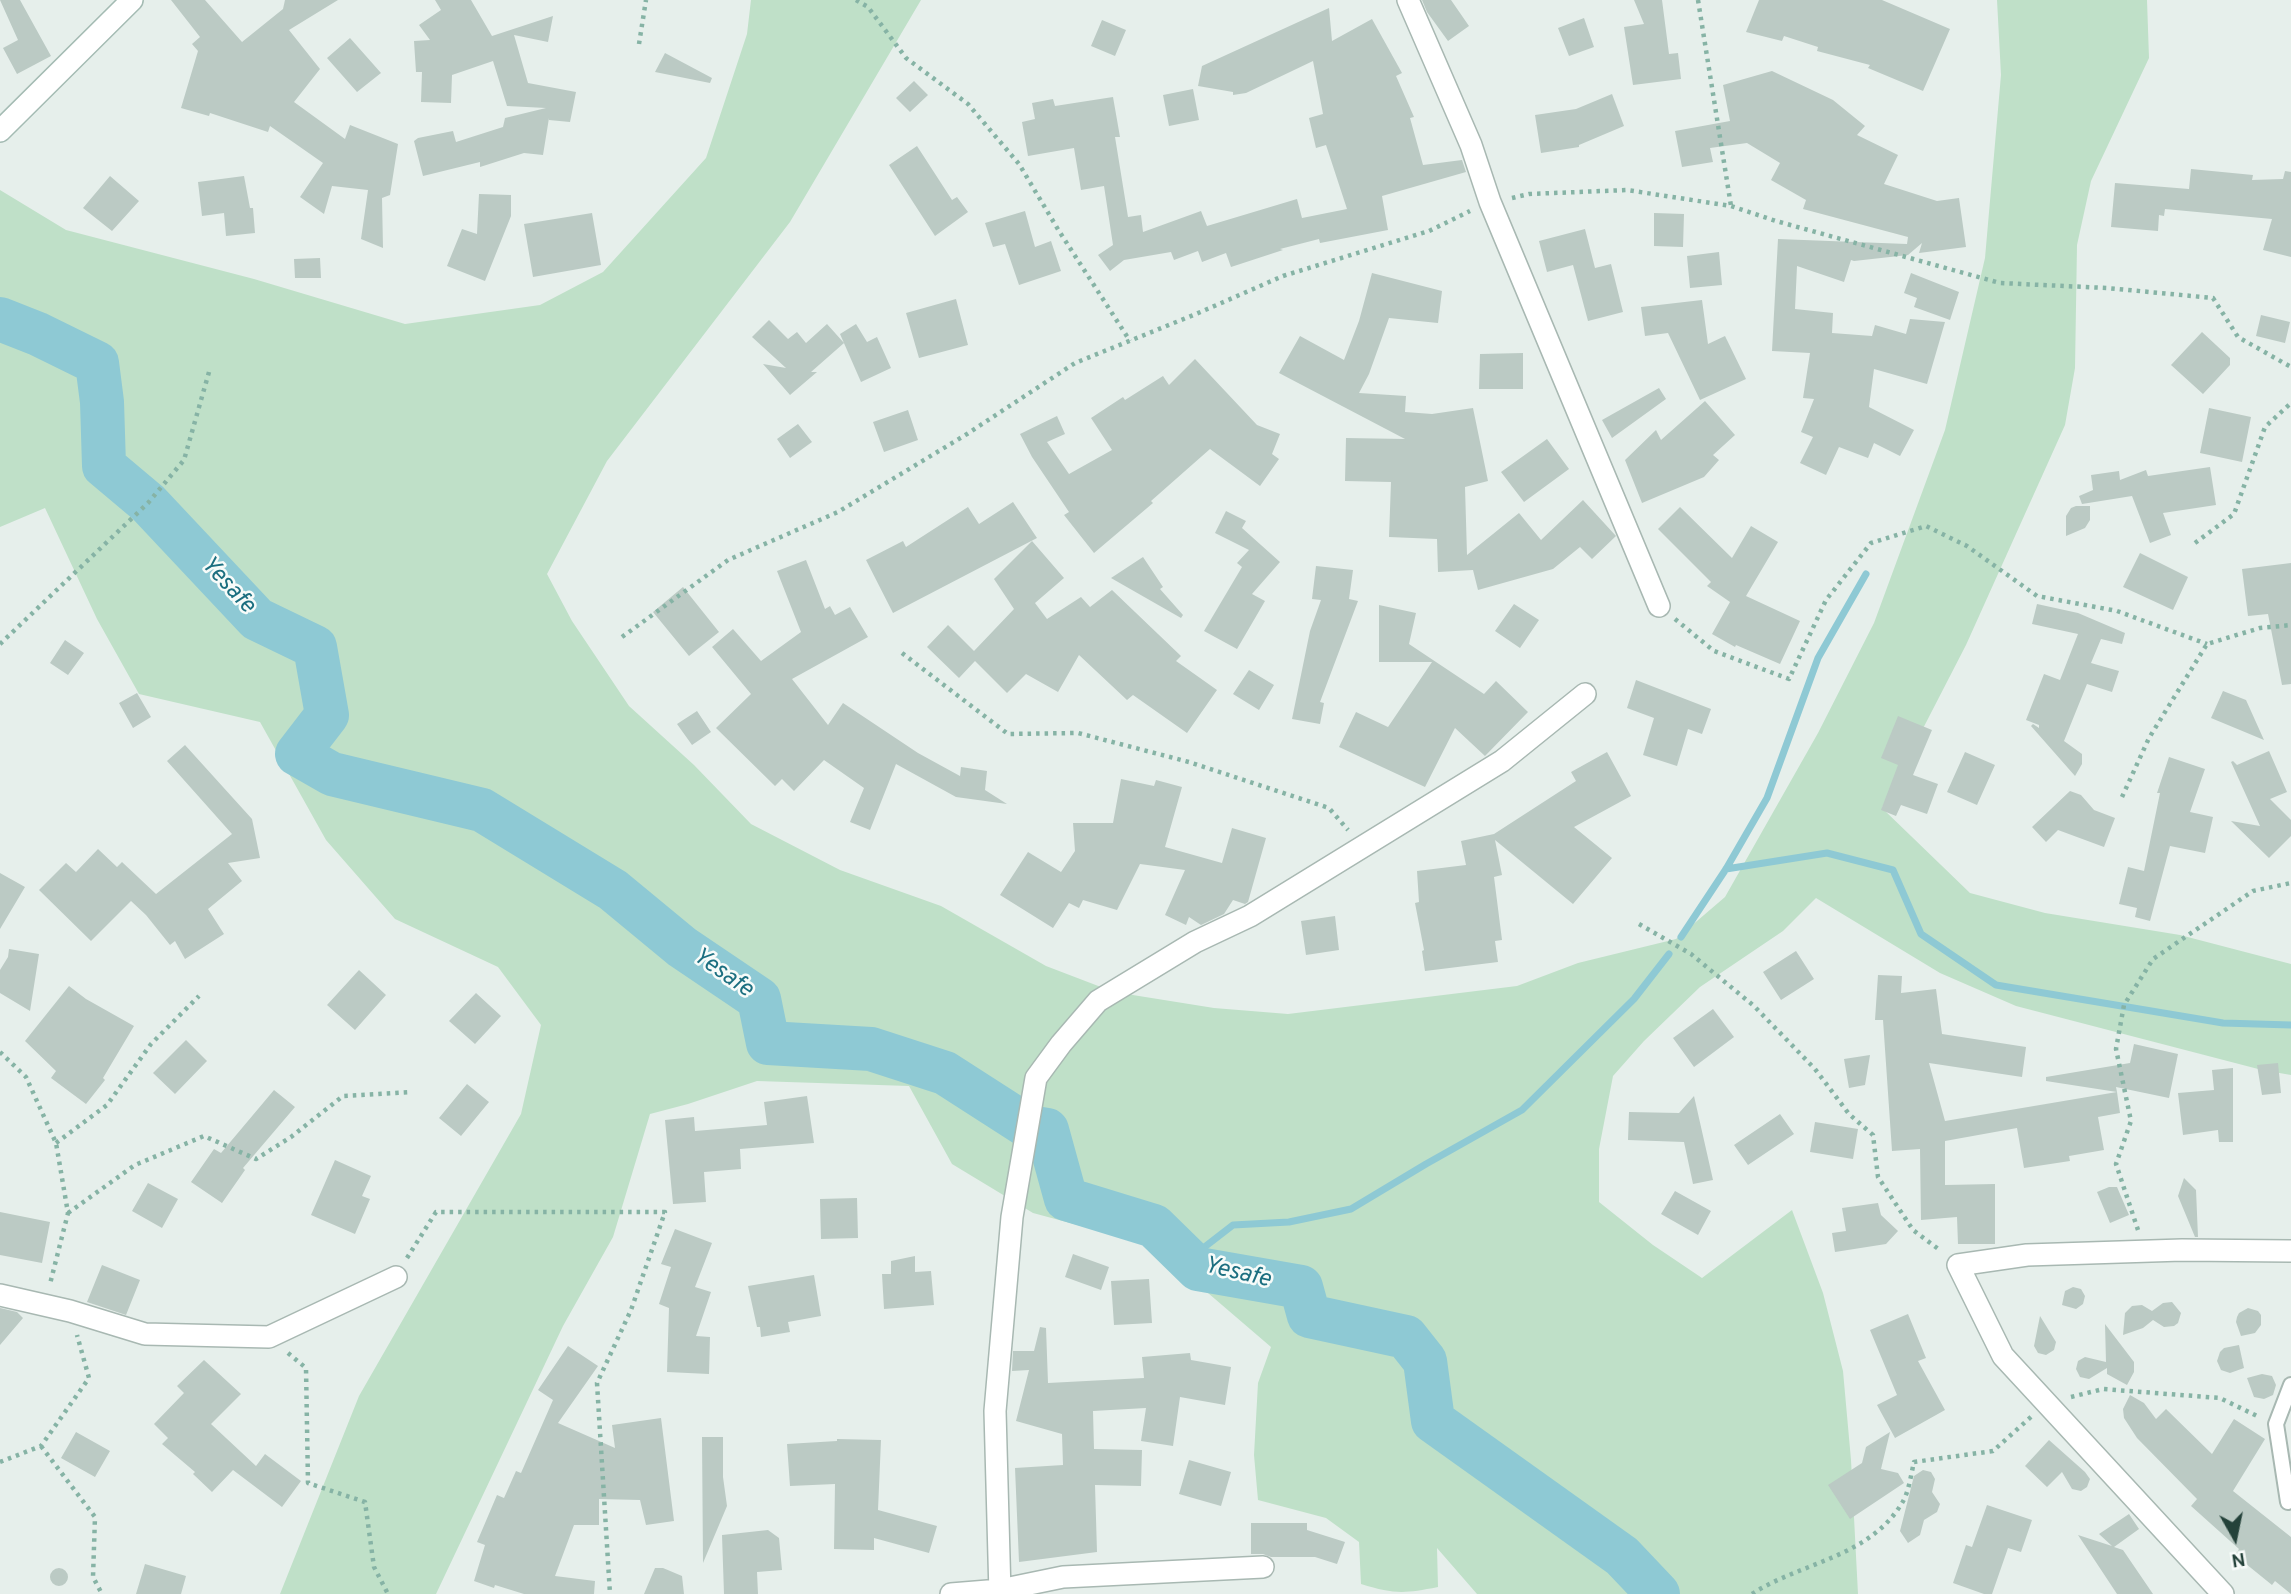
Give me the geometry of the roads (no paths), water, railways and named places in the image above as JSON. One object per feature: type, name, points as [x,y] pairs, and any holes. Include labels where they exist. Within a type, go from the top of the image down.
[{"type":"street","points":[[0,131],[132,0]]},
{"type":"street","points":[[1408,0],[1471,145],[1490,202],[1659,606]]},
{"type":"street","points":[[1000,1592],[995,1411],[1012,1217],[1036,1078],[1098,1001],[1195,943],[1250,916],[1502,761],[1585,694]]},
{"type":"street","points":[[2223,1594],[2003,1356],[1958,1265],[2027,1255],[2145,1251],[2291,1251]]},
{"type":"street","points":[[0,1295],[70,1311],[145,1334],[269,1337],[396,1277]]},
{"type":"street","points":[[951,1594],[1000,1592],[1063,1577],[1263,1567]]},
{"type":"lane","points":[[2288,1502],[2276,1424],[2291,1385]]},
{"type":"waterway","name":"Yesafe","points":[[0,319],[97,363],[102,402],[104,466],[148,503],[257,619],[315,647],[327,715],[297,754],[332,774],[482,810],[613,890],[682,947],[759,999],[768,1043],[871,1049],[945,1073],[1029,1127],[1047,1130],[1066,1199],[1154,1226],[1198,1269],[1301,1287],[1309,1316],[1406,1337],[1425,1361],[1433,1421],[1622,1556],[1658,1594]]},
{"type":"waterway","points":[[1681,937],[1726,869],[1767,798],[1818,658],[1866,574]]},
{"type":"waterway","points":[[1726,869],[1827,853],[1893,870],[1921,934],[1996,985],[2223,1023],[2291,1025]]},
{"type":"waterway","points":[[1189,1259],[1233,1225],[1289,1222],[1351,1209],[1522,1110],[1634,999],[1669,954]]}]
